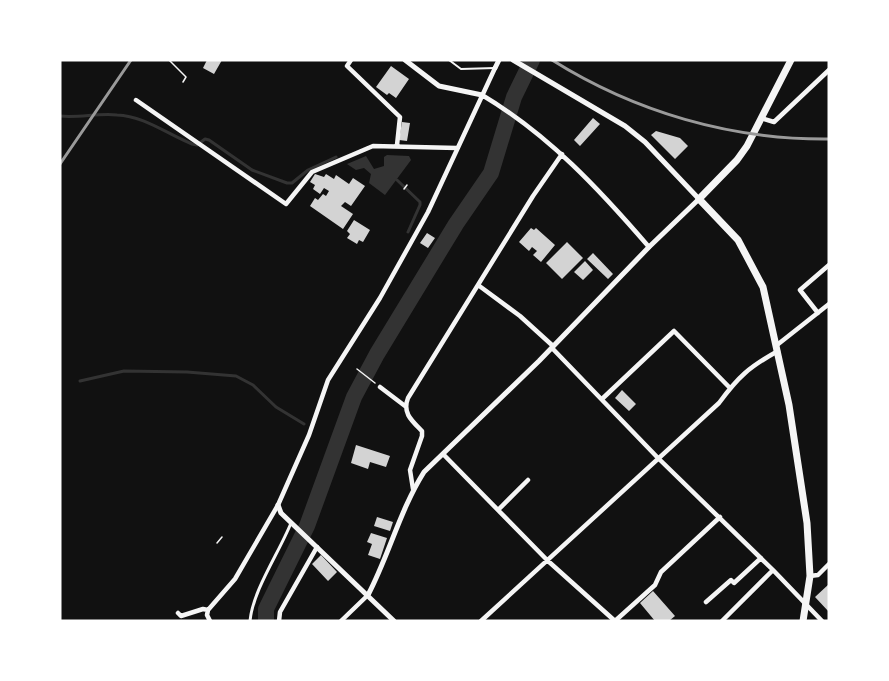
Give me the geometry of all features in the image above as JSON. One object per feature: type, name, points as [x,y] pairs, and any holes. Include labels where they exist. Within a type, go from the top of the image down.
[{"type":"main road","points":[[788,62],[761,118],[737,160],[699,199],[738,240],[763,287],[789,405],[807,523],[810,576],[803,621]]},
{"type":"street","points":[[351,60],[347,66],[400,117],[397,145]]},
{"type":"street","points":[[405,60],[439,86],[483,95],[525,123],[562,154],[609,200],[649,247]]},
{"type":"street","points":[[210,621],[207,615],[208,610],[235,579],[278,505],[309,435],[328,380],[344,358],[423,222],[499,60]]},
{"type":"street","points":[[341,621],[368,595],[382,569],[413,489],[424,472],[699,199],[645,142],[625,126],[514,61]]},
{"type":"street","points":[[761,118],[774,122],[829,69]]},
{"type":"street","points":[[136,100],[286,204],[312,172],[373,146],[456,148]]},
{"type":"street","points":[[405,406],[533,196],[562,154]]},
{"type":"street","points":[[818,314],[800,290],[829,266]]},
{"type":"street","points":[[478,285],[520,316],[552,347],[658,458],[720,517],[822,621]]},
{"type":"street","points":[[481,621],[719,403],[752,365],[777,348],[829,304]]},
{"type":"street","points":[[824,309],[829,314]]},
{"type":"street","points":[[602,399],[674,331],[730,388]]},
{"type":"street","points":[[380,387],[405,406],[410,419],[422,431],[410,470],[413,489]]},
{"type":"street","points":[[443,454],[548,561],[615,621],[655,585],[661,572],[720,517]]},
{"type":"street","points":[[498,510],[528,480]]},
{"type":"street","points":[[278,505],[281,513],[394,621]]},
{"type":"street","points":[[250,621],[258,592],[293,524]]},
{"type":"street","points":[[279,621],[280,612],[315,546]]},
{"type":"street","points":[[706,602],[731,580],[734,583],[761,558]]},
{"type":"street","points":[[810,576],[818,575],[829,564]]},
{"type":"street","points":[[722,621],[773,570]]},
{"type":"street","points":[[178,613],[181,616],[203,609],[208,610]]},
{"type":"lane","points":[[449,60],[461,69],[495,68]]},
{"type":"path","points":[[169,60],[186,77],[183,81]]},
{"type":"path","points":[[404,189],[407,185]]},
{"type":"path","points":[[357,369],[380,387]]},
{"type":"path","points":[[217,543],[222,537]]},
{"type":"shaded area","points":[[387,155],[409,156],[411,160],[385,195],[369,183],[371,174],[364,168],[356,170],[347,164],[366,156],[374,169],[384,166],[384,157]]},
{"type":"building","points":[[207,60],[222,60],[214,74],[203,68]]},
{"type":"building","points":[[391,66],[409,79],[396,98],[376,87]]},
{"type":"building","points":[[593,118],[600,124],[580,146],[574,140]]},
{"type":"building","points":[[402,122],[410,123],[407,141],[399,140]]},
{"type":"building","points":[[656,131],[680,138],[688,146],[675,159],[651,135]]},
{"type":"building","points":[[315,174],[324,177],[326,174],[334,179],[336,175],[349,184],[353,178],[365,186],[351,206],[345,202],[341,206],[353,214],[343,229],[310,206],[315,198],[318,200],[323,194],[326,196],[329,191],[324,188],[320,194],[313,189],[315,185],[310,182]]},
{"type":"building","points":[[354,220],[370,230],[363,242],[359,240],[357,244],[347,238],[350,234],[347,231]]},
{"type":"building","points":[[531,228],[534,230],[536,228],[555,245],[541,262],[533,255],[537,251],[532,247],[529,251],[519,242]]},
{"type":"building","points":[[427,233],[435,238],[428,248],[420,243]]},
{"type":"building","points":[[567,242],[583,258],[562,279],[546,263]]},
{"type":"building","points":[[593,253],[613,274],[608,279],[587,259]]},
{"type":"building","points":[[585,261],[593,270],[583,280],[574,272]]},
{"type":"building","points":[[622,390],[636,404],[629,411],[615,398]]},
{"type":"building","points":[[356,445],[390,456],[386,467],[370,462],[368,469],[351,463]]},
{"type":"building","points":[[377,517],[393,522],[390,531],[374,526]]},
{"type":"building","points":[[371,533],[387,538],[380,559],[368,555],[372,544],[367,542]]},
{"type":"building","points":[[321,555],[337,572],[328,581],[312,564]]},
{"type":"building","points":[[829,584],[829,612],[815,597]]},
{"type":"building","points":[[653,591],[675,616],[669,621],[655,621],[640,603]]},
{"type":"waterway","points":[[266,621],[266,609],[307,526],[354,397],[377,354],[456,224],[491,173],[514,97],[532,60]]},
{"type":"waterway","points":[[60,116],[127,116],[155,126],[192,144],[197,145],[205,139],[209,140],[252,170],[287,183],[292,183],[308,170],[336,157]]},
{"type":"waterway","points":[[397,180],[420,202],[408,232]]},
{"type":"waterway","points":[[80,381],[124,371],[187,372],[236,376],[253,385],[276,407],[304,424]]},
{"type":"railway","points":[[60,164],[131,60]]},
{"type":"railway","points":[[552,60],[617,94],[685,119],[756,134],[829,139]]}]
